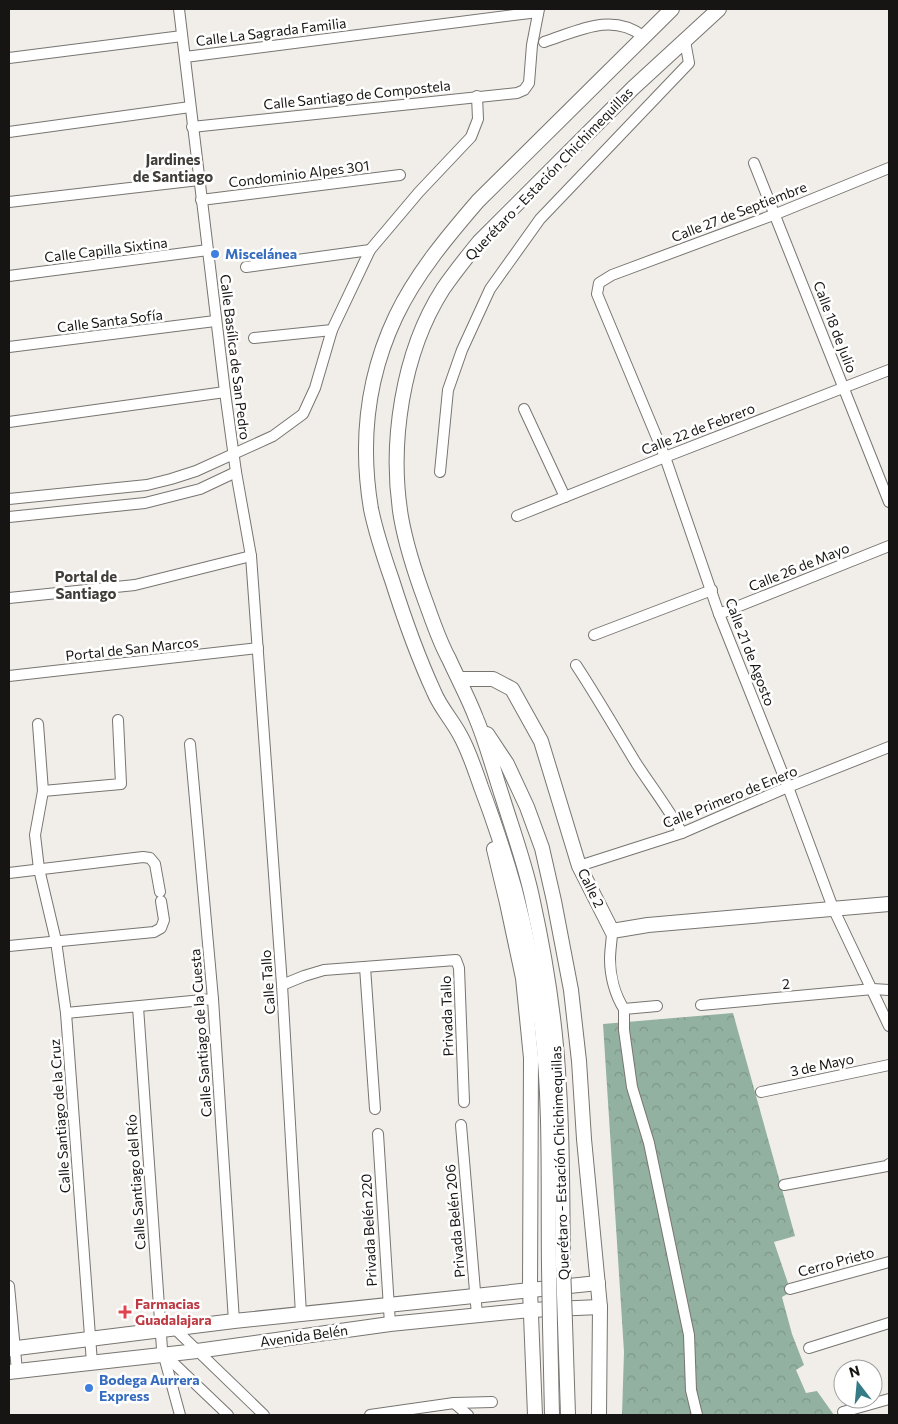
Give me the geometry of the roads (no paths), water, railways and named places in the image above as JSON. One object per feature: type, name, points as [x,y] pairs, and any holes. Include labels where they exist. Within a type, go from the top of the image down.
[{"type":"main road","name":"Querétaro - Estación Chichimequillas","points":[[552,1415],[548,1266],[547,1094],[542,1028],[530,954],[516,893],[497,829],[460,735],[436,696],[402,613],[372,511],[366,462],[366,432],[373,379],[396,316],[411,288],[450,233],[478,201],[672,9]]},
{"type":"main road","name":"Querétaro - Estación Chichimequillas","points":[[568,1415],[560,1089],[554,1021],[543,952],[532,894],[478,721],[448,658],[412,563],[401,518],[397,474],[397,443],[403,392],[412,360],[424,326],[441,291],[478,242],[633,88],[719,9]]},
{"type":"main road","name":"Calle 2","points":[[460,680],[493,679],[512,689],[541,741],[579,866],[612,931]]},
{"type":"main road","points":[[436,696],[479,804],[494,849],[508,903],[523,978],[531,1058],[530,1310],[535,1415]]},
{"type":"main road","points":[[478,721],[506,764],[527,807],[542,848],[571,990],[600,1306],[599,1415]]},
{"type":"main road","points":[[612,931],[648,925],[889,904]]},
{"type":"main road","name":"Avenida Belén","points":[[12,1349],[234,1321],[598,1283]]},
{"type":"main road","name":"Avenida Belén","points":[[13,1371],[197,1351],[477,1314],[600,1306]]},
{"type":"street","name":"Calle Basílica de San Pedro","points":[[179,9],[233,454],[251,556],[258,648]]},
{"type":"street","name":"Calle La Sagrada Familia","points":[[185,57],[538,10]]},
{"type":"street","name":"Calle Santiago de Compostela","points":[[192,127],[518,93],[524,90],[529,83],[532,46],[538,10]]},
{"type":"street","points":[[544,42],[595,25],[624,25],[643,36]]},
{"type":"street","name":"Calle La Sagrada Familia","points":[[9,58],[182,36]]},
{"type":"street","points":[[440,472],[448,390],[462,350],[490,289],[540,219],[689,63],[685,40]]},
{"type":"street","points":[[9,499],[147,485],[196,471],[273,436],[304,414],[315,388],[332,330],[370,250],[419,192],[471,137],[478,119],[477,96]]},
{"type":"street","points":[[9,132],[190,107]]},
{"type":"street","name":"Calle 18 de Julio","points":[[754,163],[776,214],[889,502]]},
{"type":"street","name":"Calle 27 de Septiembre","points":[[599,283],[612,275],[776,214],[889,168]]},
{"type":"street","name":"Condominio Alpes 301","points":[[201,200],[400,175]]},
{"type":"street","points":[[9,202],[199,180]]},
{"type":"street","name":"Calle Capilla Sixtina","points":[[9,276],[208,250]]},
{"type":"street","points":[[246,267],[370,250]]},
{"type":"street","name":"Calle 21 de Agosto","points":[[599,283],[597,294],[664,457],[719,614],[788,787],[833,908],[889,1026]]},
{"type":"street","name":"Calle Santa Sofía","points":[[9,347],[216,321]]},
{"type":"street","points":[[254,338],[332,330]]},
{"type":"street","name":"Calle 22 de Febrero","points":[[517,516],[889,370]]},
{"type":"street","points":[[9,422],[225,392]]},
{"type":"street","points":[[524,409],[565,497]]},
{"type":"street","points":[[9,517],[145,503],[200,488],[236,472]]},
{"type":"street","name":"Calle 26 de Mayo","points":[[719,614],[889,546]]},
{"type":"street","points":[[9,598],[135,585],[251,556]]},
{"type":"street","points":[[594,635],[712,590]]},
{"type":"street","name":"Portal de San Marcos","points":[[9,676],[258,648]]},
{"type":"street","name":"Calle Tallo","points":[[258,648],[282,985],[302,1314]]},
{"type":"street","points":[[576,665],[648,782],[670,811],[682,833]]},
{"type":"street","points":[[43,791],[121,784],[118,720]]},
{"type":"street","name":"Calle Santiago de la Cruz","points":[[38,724],[43,791],[35,835],[39,869],[56,941],[66,1013],[92,1363]]},
{"type":"street","name":"Calle Santiago de la Cuesta","points":[[190,744],[213,999],[234,1321]]},
{"type":"street","name":"Calle Primero de Enero","points":[[579,866],[682,833],[788,787],[889,747]]},
{"type":"street","points":[[9,872],[143,857],[150,858],[155,864],[164,920],[161,928],[154,932],[9,946]]},
{"type":"street","points":[[612,931],[611,969],[619,1001],[624,1009],[624,1030],[632,1087],[651,1152],[689,1336],[692,1390],[697,1415]]},
{"type":"street","name":"Privada Tallo","points":[[282,985],[324,970],[456,960],[459,968],[464,1102]]},
{"type":"street","points":[[366,967],[375,1109]]},
{"type":"street","name":"2","points":[[701,1005],[889,990]]},
{"type":"street","points":[[66,1013],[213,999]]},
{"type":"street","points":[[624,1009],[657,1006]]},
{"type":"street","name":"Calle Santiago del Río","points":[[138,1007],[160,1330],[164,1354],[180,1415]]},
{"type":"street","name":"3 de Mayo","points":[[761,1092],[889,1065]]},
{"type":"street","name":"Privada Belén 206","points":[[461,1125],[477,1314]]},
{"type":"street","name":"Privada Belén 220","points":[[378,1134],[390,1324]]},
{"type":"street","points":[[784,1185],[887,1166],[889,1164]]},
{"type":"street","name":"Cerro Prieto","points":[[790,1288],[889,1265]]},
{"type":"street","points":[[9,1286],[13,1371]]},
{"type":"street","points":[[809,1348],[889,1323]]},
{"type":"street","points":[[175,1329],[264,1415]]},
{"type":"street","points":[[164,1354],[228,1415]]},
{"type":"street","points":[[843,1412],[889,1400]]},
{"type":"street","points":[[370,1415],[454,1403],[492,1402]]},
{"type":"street","points":[[454,1403],[468,1415]]},
{"type":"place","name":"Miscelánea","points":[[215,254]]},
{"type":"place","name":"Farmacias Guadalajara","points":[[125,1312]]},
{"type":"place","name":"Bodega Aurrera Express","points":[[89,1388]]},
{"type":"district","name":"Jardines de Santiago","points":[[173,168]]},
{"type":"district","name":"Portal de Santiago","points":[[86,586]]}]
